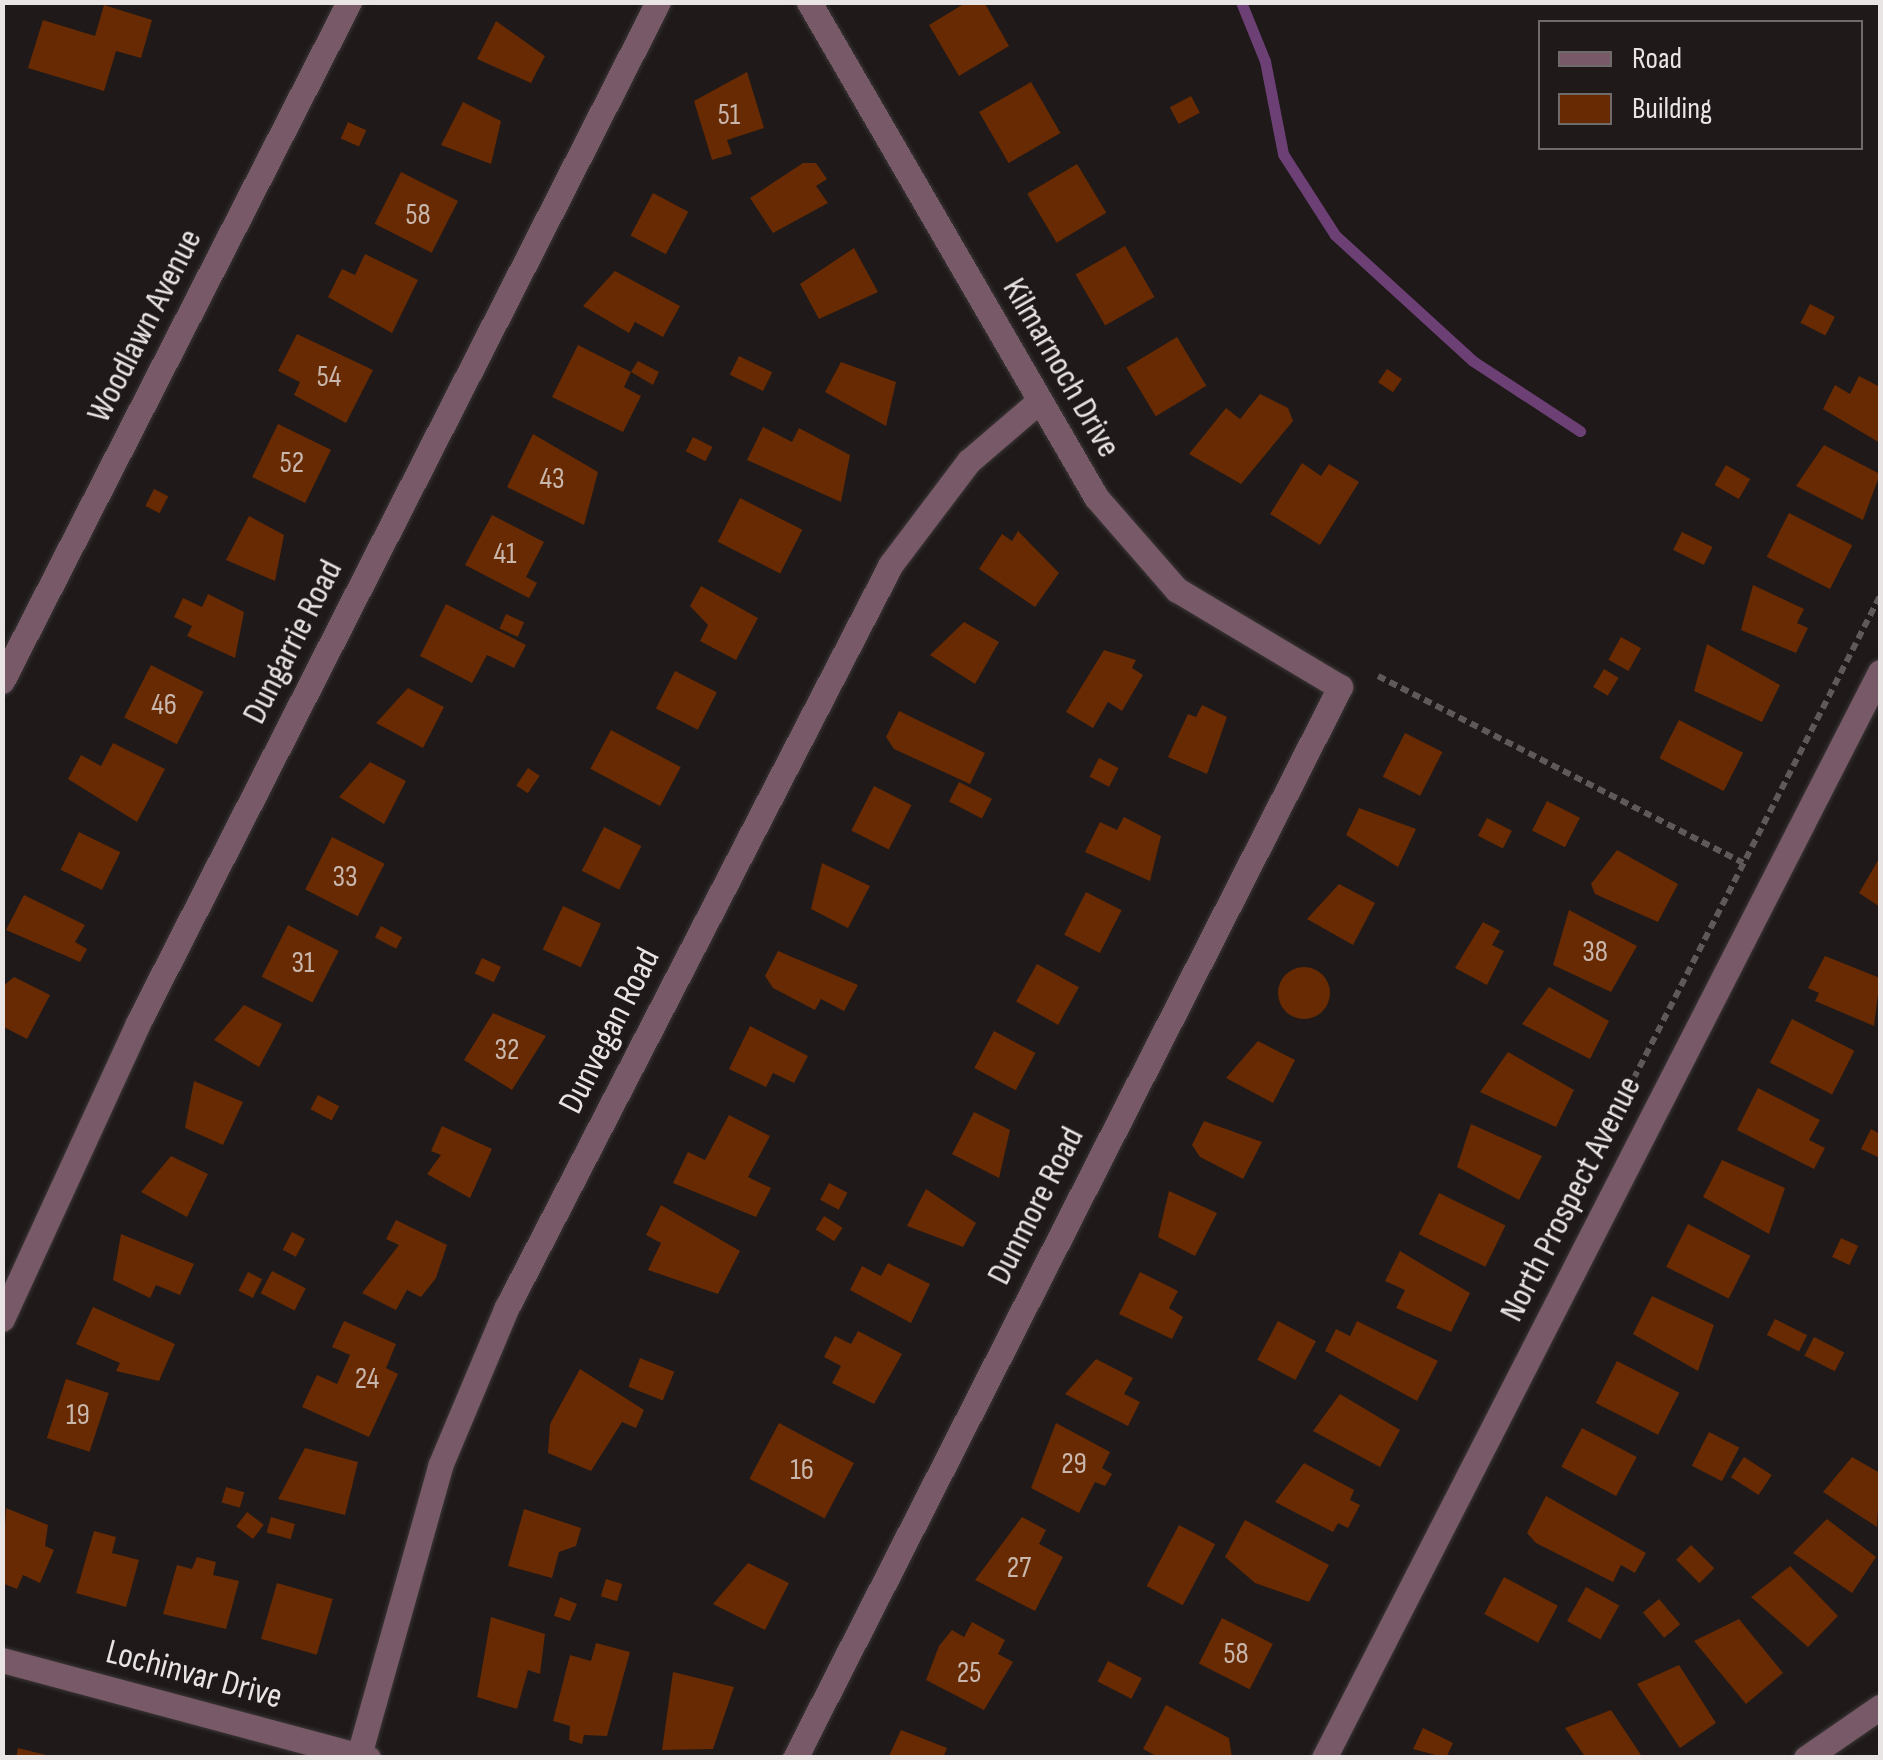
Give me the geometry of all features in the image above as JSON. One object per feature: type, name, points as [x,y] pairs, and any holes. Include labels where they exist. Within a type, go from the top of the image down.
[{"type":"street","name":"Woodlawn Avenue","points":[[2,682],[349,2]]},
{"type":"street","name":"Dungarrie Road","points":[[2,1319],[138,1023],[658,2]]},
{"type":"street","name":"Kilmarnoch Drive","points":[[809,2],[1096,497],[1178,590],[1340,687]]},
{"type":"street","name":"Dunvegan Road","points":[[363,1756],[440,1466],[507,1306],[891,564],[970,461],[1039,401]]},
{"type":"street","name":"North Prospect Avenue","points":[[1324,1758],[1880,672]]},
{"type":"street","name":"Dunmore Road","points":[[795,1758],[1340,687]]},
{"type":"street","name":"Lochinvar Drive","points":[[2,1660],[363,1756]]},
{"type":"street","points":[[1806,1758],[1880,1708]]},
{"type":"path","points":[[1607,1130],[1880,596]]},
{"type":"path","points":[[1378,676],[1743,863]]},
{"type":"building","points":[[967,2],[984,2],[1009,46],[959,76],[929,25]]},
{"type":"building","points":[[104,5],[152,20],[141,58],[116,51],[104,91],[28,68],[43,20],[95,36]]},
{"type":"building","points":[[496,21],[545,56],[531,83],[477,59]]},
{"type":"building","points":[[747,72],[764,128],[727,140],[732,154],[712,160],[694,101]]},
{"type":"building","points":[[1031,82],[1060,133],[1009,163],[979,112]]},
{"type":"building","points":[[1191,96],[1200,113],[1179,124],[1170,107]]},
{"type":"building","points":[[463,102],[501,121],[491,164],[441,145]]},
{"type":"building","points":[[348,122],[366,130],[359,147],[341,138]]},
{"type":"building","points":[[803,163],[816,163],[827,179],[816,186],[828,203],[773,233],[750,198]]},
{"type":"building","points":[[1077,164],[1106,213],[1057,243],[1027,194]]},
{"type":"building","points":[[401,172],[458,201],[432,253],[375,224]]},
{"type":"building","points":[[653,193],[688,212],[666,254],[630,235]]},
{"type":"building","points":[[1125,246],[1154,297],[1105,326],[1076,274]]},
{"type":"building","points":[[854,248],[878,292],[819,319],[800,284]]},
{"type":"building","points":[[365,254],[418,280],[392,333],[328,297],[342,269],[355,275]]},
{"type":"building","points":[[615,271],[680,306],[663,337],[635,322],[629,333],[583,306]]},
{"type":"building","points":[[1810,304],[1835,317],[1825,335],[1800,323]]},
{"type":"building","points":[[297,334],[373,370],[346,423],[294,395],[300,382],[278,371]]},
{"type":"building","points":[[1177,337],[1206,386],[1156,416],[1126,367]]},
{"type":"building","points":[[578,345],[631,372],[624,387],[641,396],[623,432],[552,397]]},
{"type":"building","points":[[739,356],[772,372],[763,391],[730,375]]},
{"type":"building","points":[[638,361],[659,372],[653,385],[631,372]]},
{"type":"building","points":[[841,362],[896,382],[886,426],[825,392]]},
{"type":"building","points":[[1387,369],[1402,379],[1393,392],[1378,382]]},
{"type":"building","points":[[1859,376],[1880,387],[1880,443],[1823,409],[1835,385],[1850,394]]},
{"type":"building","points":[[1260,394],[1288,408],[1293,421],[1241,484],[1189,454],[1226,408],[1240,419]]},
{"type":"building","points":[[278,424],[331,450],[305,503],[252,477]]},
{"type":"building","points":[[763,427],[792,442],[799,428],[850,455],[841,502],[747,460]]},
{"type":"building","points":[[533,434],[598,472],[584,525],[507,487]]},
{"type":"building","points":[[693,437],[713,447],[705,461],[686,451]]},
{"type":"building","points":[[1824,445],[1880,474],[1863,520],[1796,486]]},
{"type":"building","points":[[1302,463],[1321,476],[1329,464],[1359,482],[1320,545],[1270,514]]},
{"type":"building","points":[[1726,465],[1750,479],[1739,499],[1714,485]]},
{"type":"building","points":[[154,489],[168,496],[160,513],[145,506]]},
{"type":"building","points":[[740,498],[802,530],[780,573],[718,542]]},
{"type":"building","points":[[1789,513],[1852,545],[1830,589],[1767,557]]},
{"type":"building","points":[[492,515],[544,542],[526,577],[537,583],[529,598],[465,565]]},
{"type":"building","points":[[249,516],[284,535],[275,581],[226,560]]},
{"type":"building","points":[[1018,531],[1059,573],[1035,607],[979,569],[1002,534],[1012,541]]},
{"type":"building","points":[[1682,532],[1713,547],[1704,565],[1673,550]]},
{"type":"building","points":[[1753,585],[1804,609],[1797,623],[1808,628],[1796,653],[1741,630]]},
{"type":"building","points":[[701,586],[758,618],[736,660],[700,641],[708,625],[690,606]]},
{"type":"building","points":[[208,594],[244,612],[235,658],[187,636],[192,626],[174,617],[183,598],[202,607]]},
{"type":"building","points":[[446,604],[526,645],[514,668],[487,655],[472,683],[420,656]]},
{"type":"building","points":[[506,614],[524,622],[518,637],[499,629]]},
{"type":"building","points":[[964,622],[999,642],[975,684],[930,655]]},
{"type":"building","points":[[1621,637],[1641,648],[1629,671],[1608,660]]},
{"type":"building","points":[[1707,644],[1780,685],[1762,722],[1694,691]]},
{"type":"building","points":[[1104,650],[1136,660],[1132,668],[1143,675],[1122,711],[1108,702],[1093,728],[1066,712]]},
{"type":"building","points":[[151,665],[204,692],[177,744],[124,718]]},
{"type":"building","points":[[1604,669],[1619,678],[1608,696],[1593,687]]},
{"type":"building","points":[[675,671],[717,692],[698,730],[656,708]]},
{"type":"building","points":[[408,688],[444,707],[423,748],[376,723]]},
{"type":"building","points":[[1202,705],[1227,717],[1207,774],[1168,757],[1188,714],[1196,717]]},
{"type":"building","points":[[899,711],[985,753],[970,784],[894,749],[886,737]]},
{"type":"building","points":[[1679,720],[1743,753],[1724,791],[1659,758]]},
{"type":"building","points":[[611,730],[681,767],[660,806],[590,769]]},
{"type":"building","points":[[1405,733],[1442,752],[1420,796],[1383,777]]},
{"type":"building","points":[[113,743],[165,769],[137,822],[68,779],[81,755],[101,766]]},
{"type":"building","points":[[1099,758],[1119,768],[1109,787],[1089,777]]},
{"type":"building","points":[[370,762],[406,781],[384,824],[339,797]]},
{"type":"building","points":[[528,768],[540,776],[528,793],[516,785]]},
{"type":"building","points":[[959,782],[992,799],[982,818],[949,802]]},
{"type":"building","points":[[874,786],[911,805],[889,850],[851,831]]},
{"type":"building","points":[[1547,801],[1580,818],[1565,847],[1532,830]]},
{"type":"building","points":[[1359,808],[1416,829],[1398,867],[1346,835]]},
{"type":"building","points":[[1124,817],[1161,836],[1150,881],[1085,852],[1100,822],[1117,830]]},
{"type":"building","points":[[1487,818],[1512,831],[1503,849],[1478,836]]},
{"type":"building","points":[[604,827],[641,846],[619,890],[582,871]]},
{"type":"building","points":[[79,832],[120,852],[102,890],[61,870]]},
{"type":"building","points":[[332,837],[385,864],[358,916],[305,890]]},
{"type":"building","points":[[1617,850],[1678,884],[1658,922],[1595,894],[1591,884]]},
{"type":"building","points":[[1880,857],[1880,907],[1859,893]]},
{"type":"building","points":[[822,863],[870,886],[848,928],[811,909]]},
{"type":"building","points":[[1339,884],[1375,903],[1353,945],[1307,919]]},
{"type":"building","points":[[1086,892],[1122,910],[1100,953],[1064,935]]},
{"type":"building","points":[[24,895],[85,925],[75,942],[87,949],[80,962],[6,930]]},
{"type":"building","points":[[563,906],[601,924],[581,967],[543,950]]},
{"type":"building","points":[[1569,910],[1637,946],[1611,992],[1553,965]]},
{"type":"building","points":[[1483,922],[1500,931],[1492,945],[1504,951],[1487,985],[1455,968]]},
{"type":"building","points":[[288,925],[339,951],[312,1003],[262,977]]},
{"type":"building","points":[[381,926],[402,937],[396,949],[375,937]]},
{"type":"building","points":[[778,951],[858,985],[844,1011],[821,999],[815,1010],[773,988],[765,976]]},
{"type":"building","points":[[1825,956],[1880,978],[1874,1026],[1815,1001],[1819,993],[1808,988]]},
{"type":"building","points":[[482,958],[501,967],[494,982],[475,973]]},
{"type":"building","points":[[1037,964],[1079,987],[1058,1025],[1016,1002]]},
{"type":"building","points":[[1304,967],[1322,975],[1330,993],[1322,1011],[1304,1019],[1286,1011],[1278,993],[1286,975]]},
{"type":"building","points":[[14,977],[50,995],[27,1039],[2,1026],[2,987]]},
{"type":"building","points":[[1549,987],[1609,1021],[1590,1059],[1522,1024]]},
{"type":"building","points":[[244,1005],[282,1024],[259,1067],[214,1040]]},
{"type":"building","points":[[493,1013],[546,1036],[512,1090],[464,1060]]},
{"type":"building","points":[[1792,1019],[1854,1051],[1832,1094],[1770,1063]]},
{"type":"building","points":[[750,1026],[808,1056],[794,1083],[773,1073],[766,1087],[729,1069]]},
{"type":"building","points":[[994,1031],[1035,1053],[1016,1090],[974,1068]]},
{"type":"building","points":[[1258,1041],[1295,1060],[1273,1103],[1226,1078]]},
{"type":"building","points":[[1508,1052],[1574,1090],[1556,1127],[1480,1092]]},
{"type":"building","points":[[194,1081],[243,1102],[223,1145],[185,1128]]},
{"type":"building","points":[[1758,1088],[1820,1120],[1809,1140],[1825,1148],[1814,1169],[1737,1130]]},
{"type":"building","points":[[318,1095],[339,1106],[332,1120],[310,1109]]},
{"type":"building","points":[[974,1112],[1010,1130],[999,1178],[952,1154]]},
{"type":"building","points":[[729,1115],[770,1136],[748,1177],[771,1188],[756,1217],[673,1183],[688,1152],[705,1160]]},
{"type":"building","points":[[1204,1121],[1262,1142],[1243,1179],[1200,1157],[1192,1145]]},
{"type":"building","points":[[1471,1124],[1542,1156],[1519,1200],[1457,1167]]},
{"type":"building","points":[[442,1126],[492,1149],[470,1198],[427,1174],[441,1155],[431,1151]]},
{"type":"building","points":[[1871,1129],[1880,1134],[1880,1158],[1861,1149]]},
{"type":"building","points":[[171,1156],[208,1174],[187,1217],[141,1192]]},
{"type":"building","points":[[1722,1160],[1785,1188],[1769,1234],[1703,1197]]},
{"type":"building","points":[[829,1183],[848,1193],[839,1210],[820,1200]]},
{"type":"building","points":[[926,1189],[976,1223],[963,1247],[907,1226]]},
{"type":"building","points":[[1169,1191],[1217,1213],[1195,1256],[1158,1237]]},
{"type":"building","points":[[1439,1193],[1506,1225],[1485,1267],[1419,1234]]},
{"type":"building","points":[[661,1205],[740,1251],[718,1294],[648,1270],[661,1243],[646,1235]]},
{"type":"building","points":[[824,1216],[843,1228],[834,1241],[816,1230]]},
{"type":"building","points":[[396,1220],[447,1245],[436,1278],[421,1297],[407,1290],[396,1310],[362,1293],[399,1245],[386,1239]]},
{"type":"building","points":[[1688,1224],[1750,1256],[1729,1299],[1666,1267]]},
{"type":"building","points":[[292,1232],[305,1239],[296,1257],[283,1250]]},
{"type":"building","points":[[121,1234],[194,1264],[180,1295],[156,1285],[150,1298],[113,1280]]},
{"type":"building","points":[[1841,1238],[1858,1246],[1849,1265],[1832,1257]]},
{"type":"building","points":[[1400,1251],[1470,1293],[1451,1332],[1396,1308],[1405,1290],[1385,1281]]},
{"type":"building","points":[[888,1263],[930,1284],[911,1323],[850,1290],[862,1266],[881,1276]]},
{"type":"building","points":[[272,1271],[306,1288],[295,1311],[261,1293]]},
{"type":"building","points":[[248,1272],[262,1279],[253,1298],[238,1291]]},
{"type":"building","points":[[1140,1272],[1178,1291],[1169,1308],[1183,1317],[1172,1339],[1119,1314]]},
{"type":"building","points":[[1652,1296],[1714,1325],[1698,1371],[1633,1334]]},
{"type":"building","points":[[93,1307],[175,1344],[159,1381],[116,1371],[120,1363],[76,1344]]},
{"type":"building","points":[[1775,1319],[1807,1335],[1799,1351],[1767,1335]]},
{"type":"building","points":[[344,1321],[396,1344],[386,1368],[398,1374],[369,1437],[302,1407],[317,1375],[337,1384],[350,1355],[332,1347]]},
{"type":"building","points":[[1278,1321],[1316,1341],[1295,1380],[1257,1360]]},
{"type":"building","points":[[1357,1321],[1438,1361],[1417,1401],[1325,1351],[1336,1329],[1350,1336]]},
{"type":"building","points":[[858,1331],[902,1354],[874,1404],[832,1383],[841,1366],[824,1357],[835,1336],[851,1344]]},
{"type":"building","points":[[1814,1337],[1844,1352],[1835,1371],[1804,1356]]},
{"type":"building","points":[[640,1358],[674,1372],[663,1401],[628,1387]]},
{"type":"building","points":[[1096,1359],[1133,1378],[1124,1394],[1140,1402],[1128,1426],[1065,1394]]},
{"type":"building","points":[[1617,1361],[1679,1393],[1658,1435],[1596,1403]]},
{"type":"building","points":[[580,1369],[644,1410],[636,1428],[622,1422],[591,1471],[548,1453],[550,1424]]},
{"type":"building","points":[[66,1379],[109,1393],[90,1452],[47,1438]]},
{"type":"building","points":[[1340,1394],[1400,1430],[1380,1467],[1313,1431]]},
{"type":"building","points":[[779,1423],[854,1463],[824,1519],[749,1479]]},
{"type":"building","points":[[1056,1423],[1110,1452],[1102,1468],[1112,1474],[1105,1486],[1095,1482],[1079,1513],[1031,1488]]},
{"type":"building","points":[[1582,1428],[1637,1457],[1616,1496],[1561,1467]]},
{"type":"building","points":[[1709,1432],[1739,1447],[1722,1481],[1692,1466]]},
{"type":"building","points":[[305,1448],[358,1462],[345,1515],[278,1499]]},
{"type":"building","points":[[1744,1457],[1772,1475],[1759,1495],[1731,1477]]},
{"type":"building","points":[[1852,1457],[1880,1473],[1877,1527],[1823,1492]]},
{"type":"building","points":[[1304,1463],[1354,1490],[1350,1500],[1360,1505],[1348,1528],[1338,1523],[1333,1532],[1275,1502]]},
{"type":"building","points":[[226,1487],[244,1492],[240,1508],[222,1502]]},
{"type":"building","points":[[1546,1496],[1646,1553],[1635,1573],[1621,1565],[1613,1582],[1536,1543],[1527,1533]]},
{"type":"building","points":[[6,1508],[48,1525],[45,1546],[54,1550],[40,1583],[23,1575],[17,1589],[2,1583]]},
{"type":"building","points":[[524,1509],[581,1528],[576,1546],[559,1552],[552,1578],[508,1566]]},
{"type":"building","points":[[247,1512],[264,1525],[253,1539],[236,1526]]},
{"type":"building","points":[[271,1517],[295,1524],[291,1539],[267,1532]]},
{"type":"building","points":[[1022,1517],[1046,1530],[1039,1544],[1063,1557],[1035,1611],[975,1580]]},
{"type":"building","points":[[1827,1519],[1876,1557],[1852,1593],[1793,1553]]},
{"type":"building","points":[[1245,1520],[1329,1565],[1309,1602],[1255,1583],[1225,1557]]},
{"type":"building","points":[[1179,1525],[1215,1544],[1183,1605],[1147,1586]]},
{"type":"building","points":[[94,1531],[116,1537],[112,1553],[139,1560],[126,1607],[76,1593]]},
{"type":"building","points":[[1691,1545],[1714,1568],[1699,1583],[1676,1560]]},
{"type":"building","points":[[197,1557],[216,1562],[213,1575],[239,1581],[226,1629],[163,1614],[177,1565],[192,1569]]},
{"type":"building","points":[[748,1563],[789,1583],[765,1630],[713,1604]]},
{"type":"building","points":[[1790,1566],[1838,1616],[1808,1647],[1751,1597]]},
{"type":"building","points":[[1504,1577],[1558,1606],[1538,1643],[1484,1614]]},
{"type":"building","points":[[606,1579],[622,1584],[617,1601],[601,1596]]},
{"type":"building","points":[[277,1583],[333,1599],[317,1655],[261,1639]]},
{"type":"building","points":[[1586,1587],[1619,1605],[1600,1640],[1567,1621]]},
{"type":"building","points":[[560,1597],[577,1604],[570,1621],[554,1616]]},
{"type":"building","points":[[1659,1599],[1680,1624],[1664,1638],[1643,1612]]},
{"type":"building","points":[[491,1617],[545,1634],[540,1674],[528,1670],[517,1709],[477,1697]]},
{"type":"building","points":[[1222,1618],[1273,1644],[1250,1689],[1199,1663]]},
{"type":"building","points":[[1739,1619],[1783,1673],[1746,1704],[1694,1641]]},
{"type":"building","points":[[972,1622],[1005,1640],[998,1654],[1013,1662],[984,1710],[926,1680],[939,1646],[952,1630],[964,1637]]},
{"type":"building","points":[[596,1643],[630,1652],[607,1736],[584,1735],[582,1744],[569,1740],[570,1726],[553,1721],[570,1655],[591,1661]]},
{"type":"building","points":[[1108,1661],[1142,1678],[1131,1699],[1098,1681]]},
{"type":"building","points":[[1679,1665],[1716,1723],[1680,1748],[1637,1684]]},
{"type":"building","points":[[673,1672],[734,1687],[713,1749],[662,1750]]},
{"type":"building","points":[[1166,1705],[1229,1738],[1232,1758],[1160,1758],[1143,1749]]},
{"type":"building","points":[[1611,1710],[1643,1758],[1586,1758],[1565,1728]]},
{"type":"building","points":[[1423,1728],[1453,1743],[1446,1758],[1413,1749]]},
{"type":"building","points":[[901,1730],[947,1748],[943,1758],[888,1758]]},
{"type":"building","points":[[18,1748],[50,1756],[50,1758],[16,1758]]},
{"type":"waterway","points":[[1241,2],[1265,61],[1283,154],[1335,235],[1473,361],[1580,431]]}]
